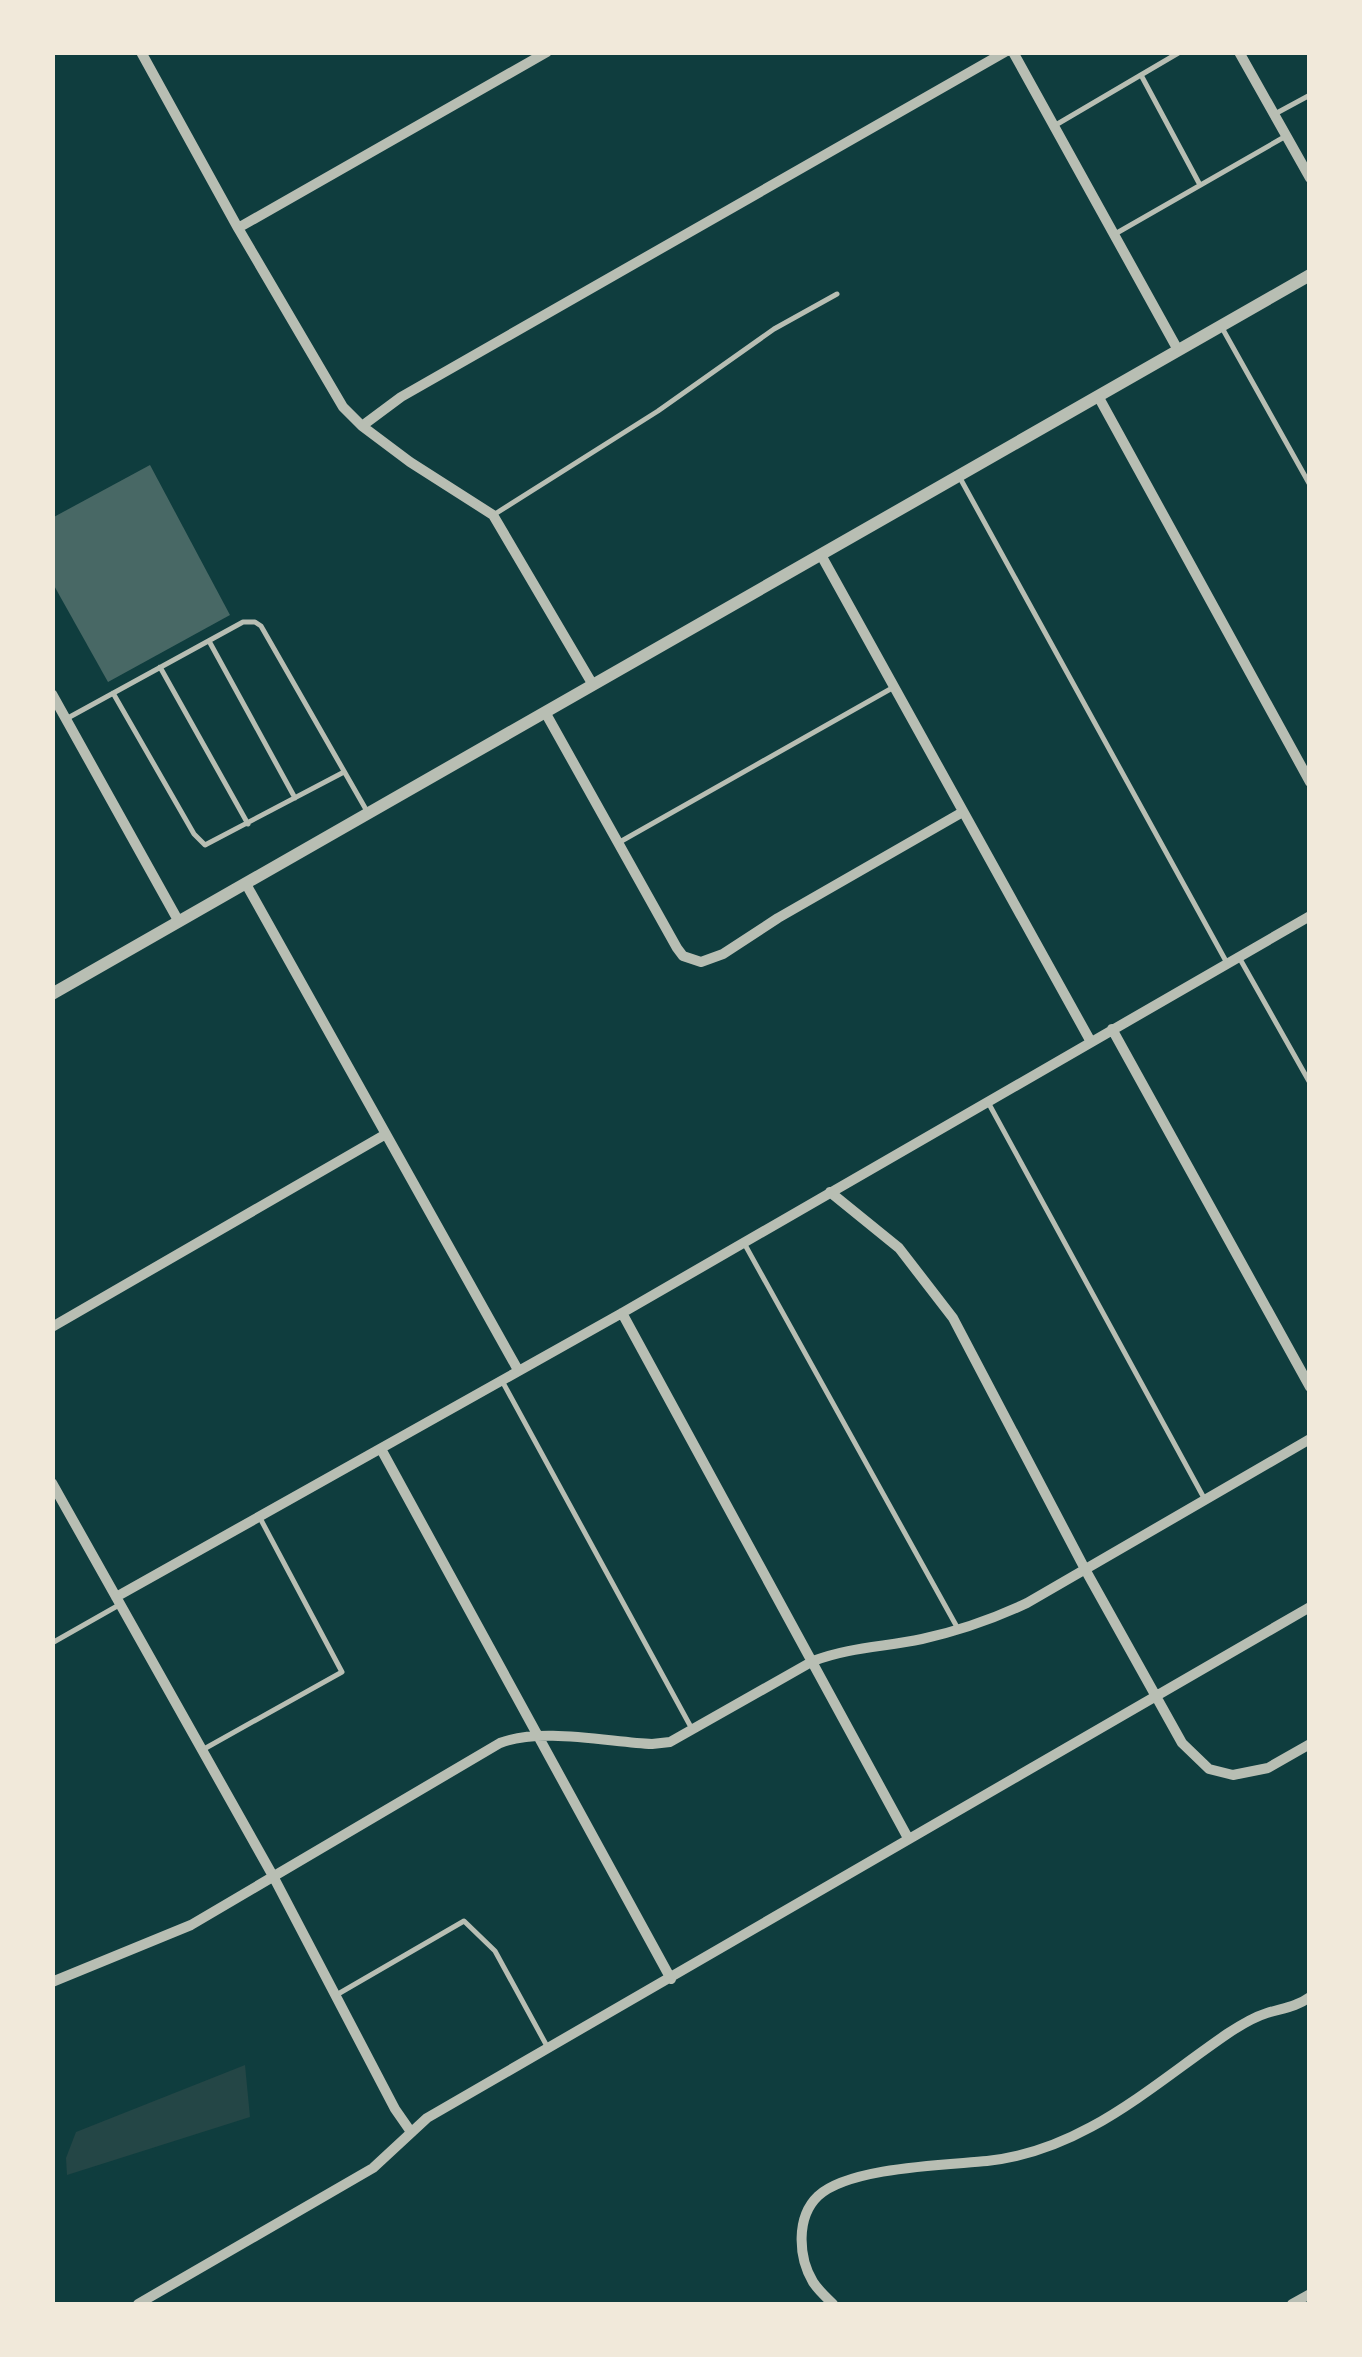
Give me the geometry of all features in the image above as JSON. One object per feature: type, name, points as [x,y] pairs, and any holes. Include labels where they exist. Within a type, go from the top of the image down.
[{"type":"street","points":[[141,52],[329,386],[362,426],[493,515],[593,685]]},
{"type":"street","points":[[238,228],[547,52]]},
{"type":"street","points":[[362,426],[401,397],[1005,52]]},
{"type":"street","points":[[1013,52],[1178,350]]},
{"type":"street","points":[[1239,52],[1310,178]]},
{"type":"street","points":[[52,994],[1310,275]]},
{"type":"street","points":[[1098,396],[1310,782]]},
{"type":"street","points":[[820,555],[1091,1042]]},
{"type":"street","points":[[52,694],[180,922]]},
{"type":"street","points":[[545,712],[677,948],[683,956],[700,962],[723,954],[961,813]]},
{"type":"street","points":[[246,884],[518,1370]]},
{"type":"street","points":[[118,1601],[1310,916]]},
{"type":"street","points":[[1112,1030],[1310,1387]]},
{"type":"street","points":[[52,1327],[386,1134]]},
{"type":"street","points":[[830,1192],[900,1248],[953,1318],[1182,1743],[1198,1761],[1233,1776],[1268,1768],[1310,1744]]},
{"type":"street","points":[[622,1313],[908,1838]]},
{"type":"street","points":[[52,1982],[191,1924],[500,1743],[514,1737],[670,1742],[813,1661],[852,1648],[918,1640],[989,1621],[1086,1571],[1310,1439]]},
{"type":"street","points":[[380,1450],[671,1980]]},
{"type":"street","points":[[52,1483],[56,1498],[202,1750],[411,2132]]},
{"type":"street","points":[[138,2304],[374,2168],[427,2118],[1310,1607]]},
{"type":"street","points":[[833,2304],[813,2282],[800,2239],[819,2195],[865,2176],[1000,2158],[1067,2139],[1110,2118],[1228,2034],[1264,2014],[1309,2000]]},
{"type":"street","points":[[1292,2304],[1310,2294]]},
{"type":"lane","points":[[1054,126],[1180,52]]},
{"type":"lane","points":[[1141,75],[1200,185]]},
{"type":"lane","points":[[1274,114],[1310,95]]},
{"type":"lane","points":[[1114,234],[1286,136]]},
{"type":"lane","points":[[493,515],[658,411],[774,329],[838,294]]},
{"type":"lane","points":[[1221,325],[1310,485]]},
{"type":"lane","points":[[959,476],[1227,963]]},
{"type":"lane","points":[[66,718],[244,622],[255,622],[368,814]]},
{"type":"lane","points":[[208,641],[295,798]]},
{"type":"lane","points":[[160,668],[248,824]]},
{"type":"lane","points":[[618,843],[894,687]]},
{"type":"lane","points":[[113,693],[199,841],[211,844],[344,772]]},
{"type":"lane","points":[[1238,956],[1310,1083]]},
{"type":"lane","points":[[988,1101],[1206,1501]]},
{"type":"lane","points":[[744,1242],[958,1630]]},
{"type":"lane","points":[[502,1379],[693,1732]]},
{"type":"lane","points":[[202,1750],[342,1672],[260,1518]]},
{"type":"lane","points":[[52,1644],[118,1601]]},
{"type":"lane","points":[[336,1996],[464,1921],[496,1951],[549,2049]]},
{"type":"shaded area","points":[[245,2065],[250,2117],[67,2175],[66,2158],[76,2132]]},
{"type":"building","points":[[150,465],[230,615],[108,682],[52,582],[52,518]]}]
